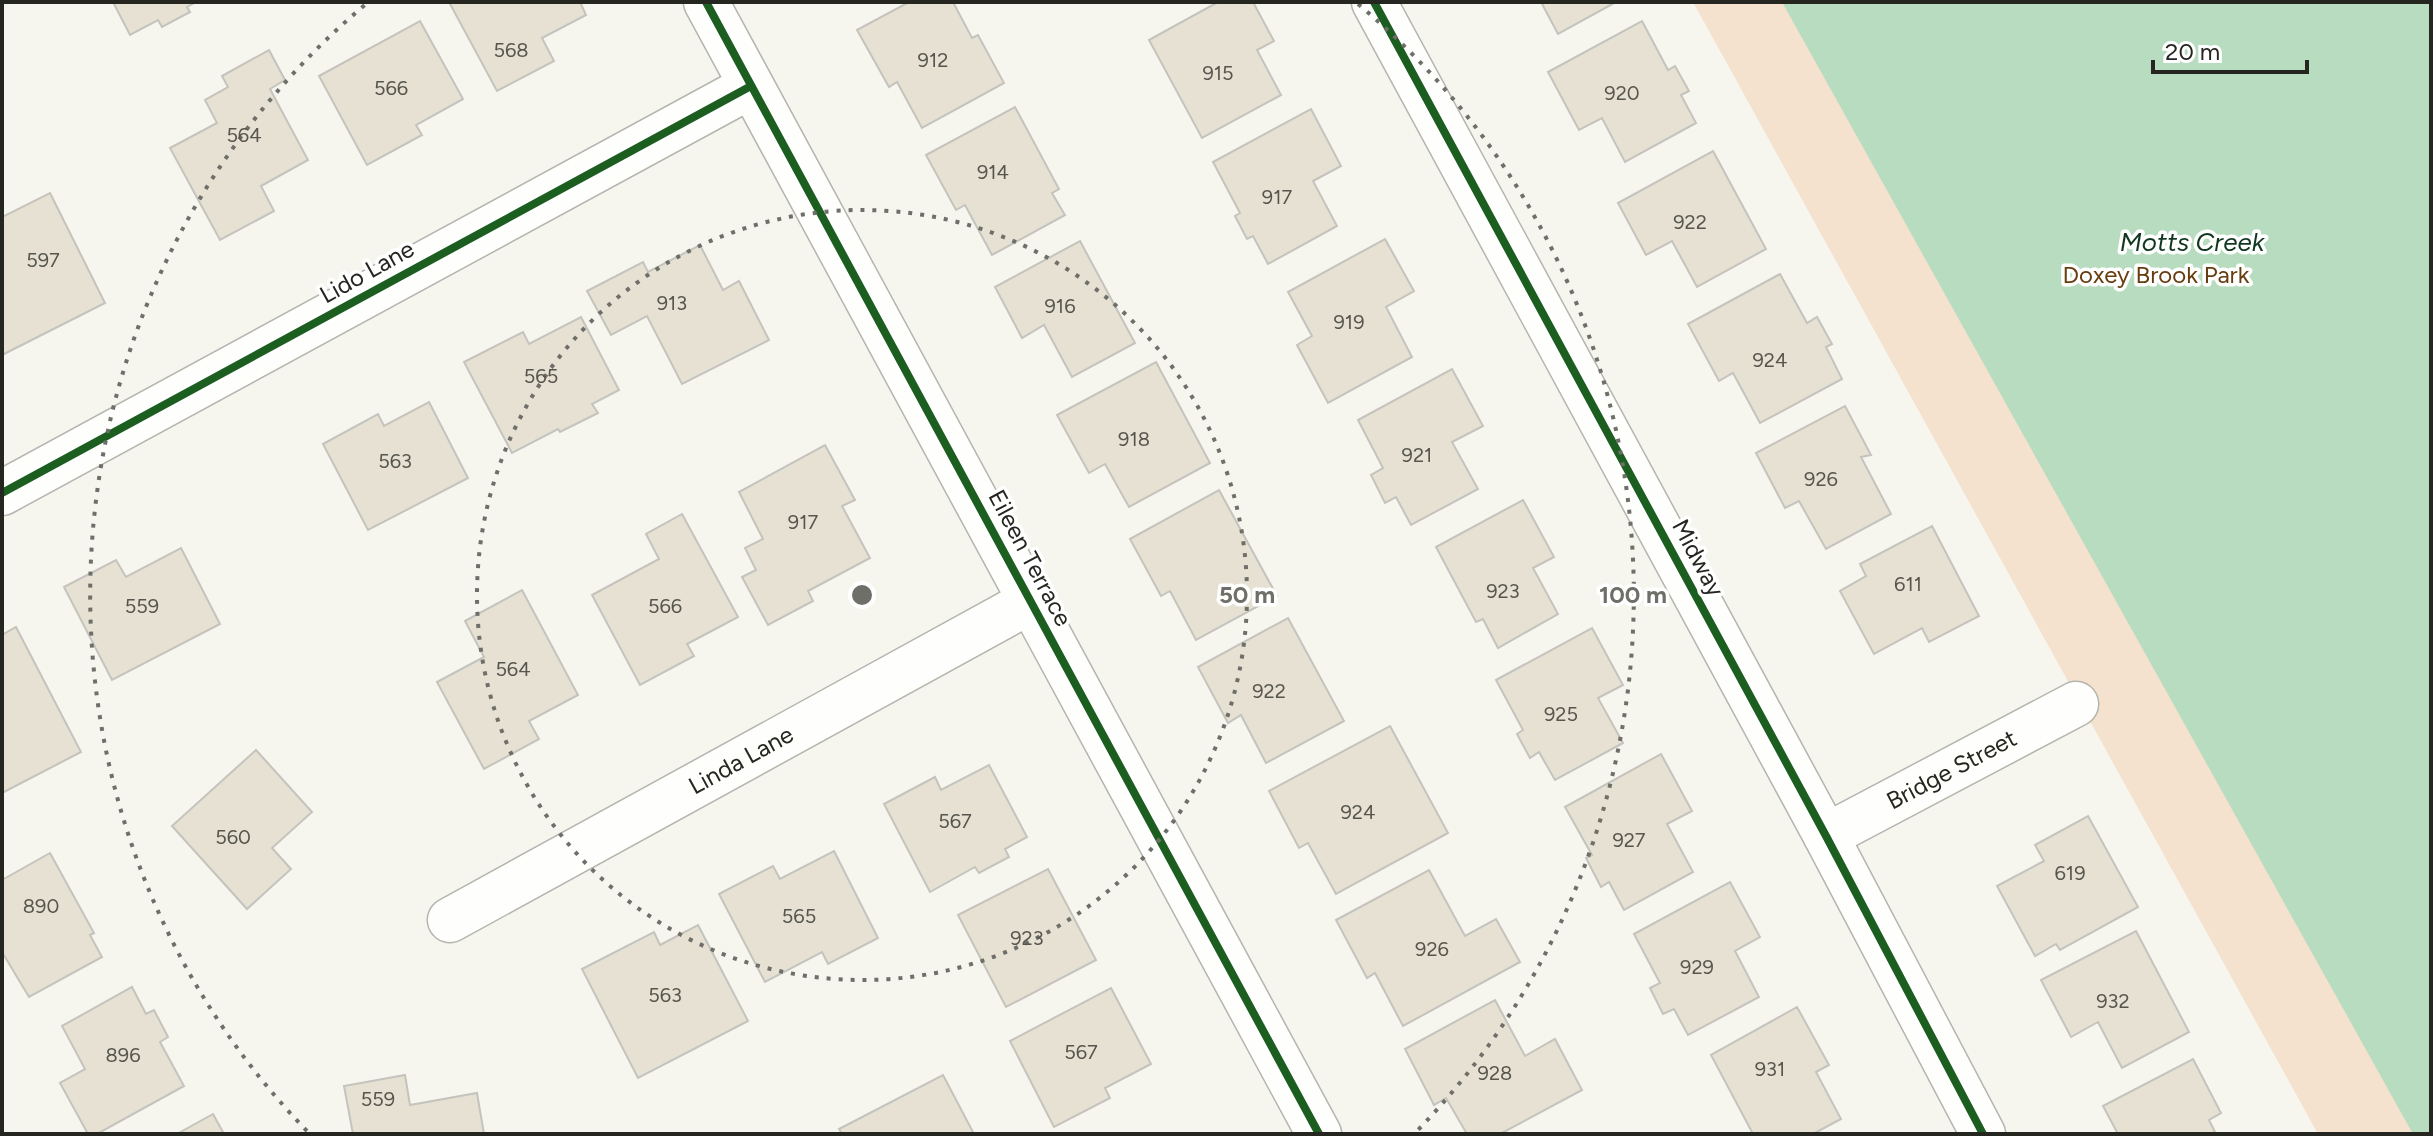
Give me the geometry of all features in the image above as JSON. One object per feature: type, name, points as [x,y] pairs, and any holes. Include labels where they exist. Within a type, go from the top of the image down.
[{"type":"street","name":"Eileen Terrace","points":[[706,2],[1031,601],[1304,1129]]},
{"type":"street","name":"Midway","points":[[1374,2],[1826,836],[1983,1134]]},
{"type":"street","name":"Lido Lane","points":[[2,493],[751,86]]},
{"type":"street","name":"Linda Lane","points":[[450,920],[1031,601]]},
{"type":"street","name":"Bridge Street","points":[[1826,836],[2076,704]]},
{"type":"green space","name":"Motts Creek","points":[[1693,2],[2431,2],[2431,1134],[2318,1134]]},
{"type":"water","name":"Motts Creek","points":[[1782,2],[2431,2],[2431,1134],[2413,1134]]},
{"type":"building","points":[[113,2],[196,2],[187,7],[190,12],[162,27],[158,20],[130,35]]},
{"type":"building","points":[[449,2],[580,2],[586,15],[542,38],[554,61],[497,91]]},
{"type":"building","points":[[909,2],[953,2],[972,38],[978,35],[1004,83],[922,128],[897,82],[889,87],[857,30]]},
{"type":"building","points":[[1218,2],[1253,2],[1274,41],[1257,50],[1281,95],[1202,138],[1149,40]]},
{"type":"building","points":[[1541,2],[1616,2],[1558,34]]},
{"type":"building","points":[[420,21],[463,99],[416,125],[422,135],[367,165],[319,76]]},
{"type":"building","points":[[1642,21],[1668,70],[1675,66],[1689,91],[1681,95],[1696,123],[1625,162],[1602,118],[1579,130],[1548,72]]},
{"type":"building","points":[[269,50],[285,80],[270,89],[308,160],[261,186],[274,211],[220,240],[170,148],[217,123],[205,100],[228,87],[222,76]]},
{"type":"building","points":[[1015,107],[1059,189],[1052,193],[1065,215],[992,255],[965,205],[956,210],[926,155]]},
{"type":"building","points":[[1311,109],[1341,166],[1313,181],[1337,226],[1268,264],[1253,236],[1247,239],[1235,216],[1240,213],[1213,162]]},
{"type":"building","points":[[1713,151],[1766,249],[1697,287],[1672,241],[1646,255],[1618,203]]},
{"type":"building","points":[[50,193],[105,303],[2,355],[2,217]]},
{"type":"building","points":[[1385,239],[1414,291],[1386,307],[1412,357],[1328,403],[1297,345],[1312,336],[1288,292]]},
{"type":"building","points":[[1080,241],[1135,343],[1072,377],[1044,325],[1022,338],[995,287]]},
{"type":"building","points":[[700,245],[723,290],[739,281],[769,340],[682,384],[647,316],[611,335],[587,291],[643,262],[648,272]]},
{"type":"building","points":[[1780,274],[1807,323],[1817,317],[1832,344],[1826,347],[1842,379],[1760,423],[1733,373],[1719,381],[1688,324]]},
{"type":"building","points":[[581,317],[619,390],[592,404],[598,413],[512,453],[464,362],[523,332],[529,344]]},
{"type":"building","points":[[1156,362],[1210,463],[1129,507],[1105,464],[1089,473],[1057,415]]},
{"type":"building","points":[[1452,369],[1483,426],[1452,442],[1478,489],[1411,525],[1396,497],[1385,503],[1371,475],[1383,468],[1358,420]]},
{"type":"building","points":[[429,402],[468,478],[368,530],[323,444],[378,414],[384,426]]},
{"type":"building","points":[[1845,406],[1871,455],[1861,457],[1891,514],[1826,549],[1799,501],[1785,508],[1756,453]]},
{"type":"building","points":[[825,445],[855,500],[842,506],[870,558],[808,591],[813,601],[768,625],[742,577],[756,570],[745,548],[763,539],[739,492]]},
{"type":"building","points":[[1219,490],[1277,596],[1196,640],[1170,591],[1161,596],[1130,539]]},
{"type":"building","points":[[1523,500],[1554,557],[1533,568],[1558,614],[1498,648],[1483,619],[1476,622],[1436,547]]},
{"type":"building","points":[[682,514],[738,617],[687,644],[694,656],[640,685],[592,595],[659,559],[646,534]]},
{"type":"building","points":[[1932,526],[1979,616],[1929,642],[1922,628],[1874,654],[1840,591],[1866,576],[1860,564]]},
{"type":"building","points":[[181,548],[220,624],[112,680],[64,587],[116,560],[126,577]]},
{"type":"building","points":[[522,590],[578,695],[529,721],[539,739],[484,769],[437,682],[484,657],[465,621]]},
{"type":"building","points":[[1288,618],[1344,721],[1266,763],[1241,715],[1228,723],[1198,667]]},
{"type":"building","points":[[16,627],[81,752],[2,793],[2,635]]},
{"type":"building","points":[[1592,628],[1623,685],[1598,698],[1623,743],[1555,780],[1539,752],[1530,758],[1517,734],[1523,730],[1496,680]]},
{"type":"building","points":[[1390,726],[1448,833],[1336,894],[1308,843],[1299,848],[1269,791]]},
{"type":"building","points":[[256,750],[312,812],[272,848],[291,869],[247,909],[172,826]]},
{"type":"building","points":[[1661,754],[1692,811],[1667,824],[1693,872],[1624,910],[1609,882],[1601,887],[1586,858],[1592,855],[1565,807]]},
{"type":"building","points":[[989,765],[1027,837],[1005,849],[1009,857],[979,873],[975,867],[930,892],[884,804],[935,777],[941,790]]},
{"type":"building","points":[[2088,816],[2138,907],[2060,950],[2056,944],[2035,956],[1997,886],[2044,861],[2035,845]]},
{"type":"building","points":[[834,851],[878,938],[828,964],[822,952],[765,982],[719,894],[773,866],[780,879]]},
{"type":"building","points":[[50,853],[94,933],[90,935],[102,957],[29,997],[2,952],[2,880]]},
{"type":"building","points":[[1048,869],[1096,960],[1006,1007],[958,915]]},
{"type":"building","points":[[1429,870],[1465,936],[1496,919],[1520,962],[1403,1026],[1375,973],[1367,978],[1336,920]]},
{"type":"building","points":[[1730,882],[1760,937],[1735,951],[1759,997],[1688,1035],[1674,1009],[1663,1014],[1650,988],[1660,983],[1634,934]]},
{"type":"building","points":[[698,925],[748,1021],[638,1078],[582,969],[654,932],[660,945]]},
{"type":"building","points":[[2136,931],[2189,1032],[2122,1068],[2098,1022],[2071,1037],[2041,980]]},
{"type":"building","points":[[132,987],[146,1014],[154,1010],[168,1037],[160,1042],[184,1086],[97,1134],[88,1134],[60,1083],[85,1069],[62,1026]]},
{"type":"building","points":[[1111,988],[1151,1064],[1105,1088],[1110,1098],[1054,1127],[1010,1041]]},
{"type":"building","points":[[1495,1000],[1525,1056],[1555,1039],[1582,1090],[1500,1134],[1467,1134],[1446,1098],[1434,1105],[1405,1049]]},
{"type":"building","points":[[1797,1007],[1829,1065],[1816,1072],[1841,1119],[1813,1134],[1753,1134],[1711,1055]]},
{"type":"building","points":[[2193,1059],[2221,1113],[2209,1120],[2216,1134],[2118,1134],[2103,1106]]},
{"type":"building","points":[[405,1075],[410,1105],[477,1093],[484,1134],[353,1134],[344,1086]]},
{"type":"building","points":[[943,1075],[974,1134],[842,1134],[839,1129]]},
{"type":"building","points":[[213,1114],[224,1134],[177,1134]]},
{"type":"cycle path","points":[[706,2],[1319,1134]]},
{"type":"cycle path","points":[[1374,2],[1826,836],[1983,1134]]},
{"type":"cycle path","points":[[2,493],[751,86]]},
{"type":"park label","name":"Doxey Brook Park","points":[[2156,275]]}]
